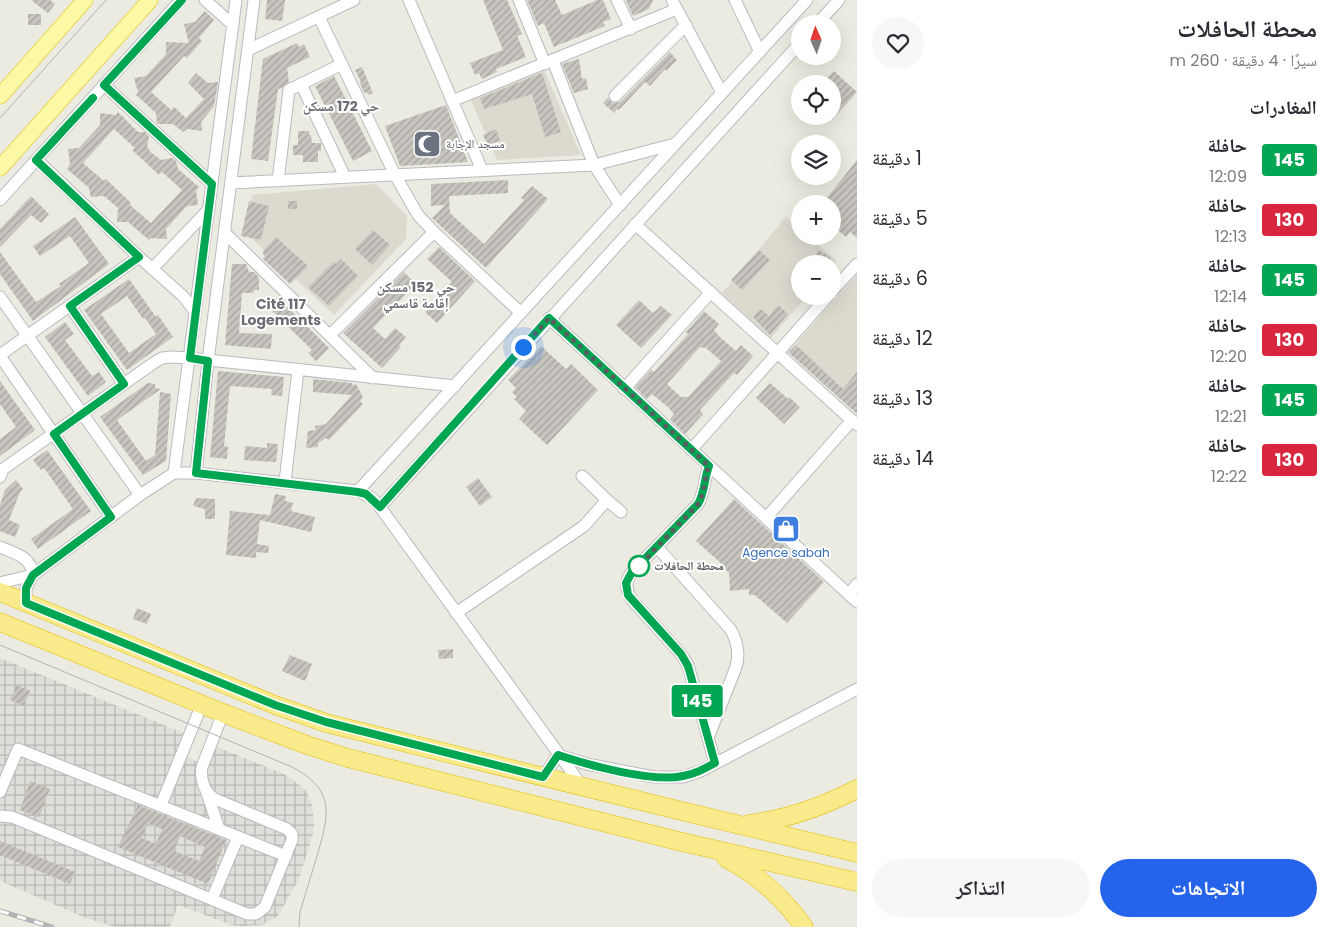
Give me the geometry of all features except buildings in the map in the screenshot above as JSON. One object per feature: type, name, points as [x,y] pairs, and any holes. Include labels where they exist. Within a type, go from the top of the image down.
[{"type":"highway","points":[[0,592],[275,705],[326,722],[583,787],[857,853]]},
{"type":"highway","points":[[0,622],[224,713],[306,745],[348,758],[678,841],[857,882]]},
{"type":"highway","points":[[738,825],[788,818],[814,809],[857,789]]},
{"type":"highway","points":[[678,841],[722,856],[746,869],[771,888],[792,910],[804,927]]},
{"type":"main road","points":[[2,90],[74,7],[85,0]]},
{"type":"main road","points":[[0,168],[150,0]]},
{"type":"street","points":[[0,200],[182,0]]},
{"type":"street","points":[[205,0],[233,25]]},
{"type":"street","points":[[174,473],[236,0]]},
{"type":"street","points":[[196,473],[208,361],[254,0]]},
{"type":"street","points":[[248,50],[354,0]]},
{"type":"street","points":[[409,0],[482,170]]},
{"type":"street","points":[[519,0],[549,62],[594,165],[620,205]]},
{"type":"street","points":[[617,0],[631,28]]},
{"type":"street","points":[[734,0],[760,52]]},
{"type":"street","points":[[358,492],[807,0]]},
{"type":"street","points":[[825,15],[839,0]]},
{"type":"street","points":[[452,101],[631,28],[675,5],[722,92]]},
{"type":"street","points":[[320,16],[396,174],[418,215],[521,313]]},
{"type":"street","points":[[614,96],[686,25]]},
{"type":"street","points":[[380,507],[549,318],[791,53]]},
{"type":"street","points":[[278,180],[289,90],[342,64]]},
{"type":"street","points":[[300,84],[345,177]]},
{"type":"street","points":[[104,85],[212,184]]},
{"type":"street","points":[[231,183],[594,165],[675,144]]},
{"type":"street","points":[[36,160],[184,297],[196,312]]},
{"type":"street","points":[[152,268],[209,209]]},
{"type":"street","points":[[635,224],[854,422],[766,518]]},
{"type":"street","points":[[330,336],[434,232]]},
{"type":"street","points":[[225,234],[373,378]]},
{"type":"street","points":[[111,517],[0,356],[139,257]]},
{"type":"street","points":[[841,282],[857,264]]},
{"type":"street","points":[[624,389],[711,292]]},
{"type":"street","points":[[0,297],[140,496]]},
{"type":"street","points":[[691,450],[820,305]]},
{"type":"street","points":[[70,306],[124,384]]},
{"type":"street","points":[[549,318],[853,598],[857,584]]},
{"type":"street","points":[[0,477],[3,469],[162,358],[190,358],[455,386]]},
{"type":"street","points":[[285,482],[298,370]]},
{"type":"street","points":[[709,466],[705,475],[704,492],[698,504],[628,577],[626,589],[632,600],[685,660],[715,763]]},
{"type":"street","points":[[0,583],[33,575],[174,473],[196,473],[285,482],[366,494],[380,507],[583,787]]},
{"type":"street","points":[[582,476],[621,512]]},
{"type":"street","points":[[456,613],[584,526],[606,500]]},
{"type":"street","points":[[0,546],[26,559],[32,569],[33,575],[26,588],[26,603]]},
{"type":"street","points":[[657,547],[731,630],[737,644],[738,660],[736,667],[708,738]]},
{"type":"street","points":[[558,755],[587,764],[663,778],[692,774],[857,689]]},
{"type":"street","points":[[161,805],[202,704]]},
{"type":"street","points":[[219,829],[202,777],[202,767],[224,713]]},
{"type":"street","points":[[0,792],[18,749],[286,856]]},
{"type":"street","points":[[543,777],[558,755]]},
{"type":"street","points":[[0,816],[12,817],[233,908],[252,914],[262,910],[292,838],[287,828],[214,799],[207,793]]},
{"type":"street","points":[[212,900],[238,837]]},
{"type":"shaded area","points":[[544,70],[581,155],[497,160],[470,98]]},
{"type":"shaded area","points":[[376,184],[407,216],[406,239],[334,315],[247,234],[252,195]]},
{"type":"shaded area","points":[[786,217],[791,221],[791,245],[818,245],[830,255],[791,255],[791,305],[799,305],[771,338],[722,293]]},
{"type":"shaded area","points":[[857,274],[857,410],[790,350],[830,305],[841,305],[841,292]]},
{"type":"shaded area","points":[[0,658],[186,734],[178,753],[207,766],[215,746],[284,774],[307,792],[312,805],[313,834],[299,879],[278,916],[262,925],[241,926],[232,925],[178,905],[170,927],[116,927],[88,919],[0,881]]},
{"type":"tram line","points":[[0,118],[106,0]]},
{"type":"tram line","points":[[0,645],[292,767],[316,785],[326,805],[326,816],[321,841],[300,912],[299,927]]},
{"type":"railway","points":[[0,911],[52,927]]},
{"type":"bus line","name":"145","points":[[93,98],[36,160],[139,257],[70,306],[124,384],[54,434],[111,517],[33,575],[26,588],[26,603],[275,705],[326,722],[543,777],[552,767],[558,755],[587,764],[663,778],[692,774],[715,763],[685,660],[632,600],[626,589],[628,577],[632,572],[698,504],[704,492],[705,475],[709,466],[549,318],[380,507],[372,498],[358,492],[196,473],[208,361],[190,358],[212,184],[104,85],[182,0]]},
{"type":"place","name":"مسجد الإجابة","points":[[427,144]]},
{"type":"place","name":"Agence sabah","points":[[786,529]]},
{"type":"place","name":"محطة الحافلات","points":[[639,566]]},
{"type":"district","name":"حي 172 مسكن","points":[[341,106]]},
{"type":"district","name":"حي 152 مسكن إقامة قاسمي","points":[[416,296]]},
{"type":"district","name":"Cité 117 Logements","points":[[281,312]]},
{"type":"route","points":[[523,347],[549,318],[709,466],[705,475],[704,492],[698,504],[639,566]]}]
